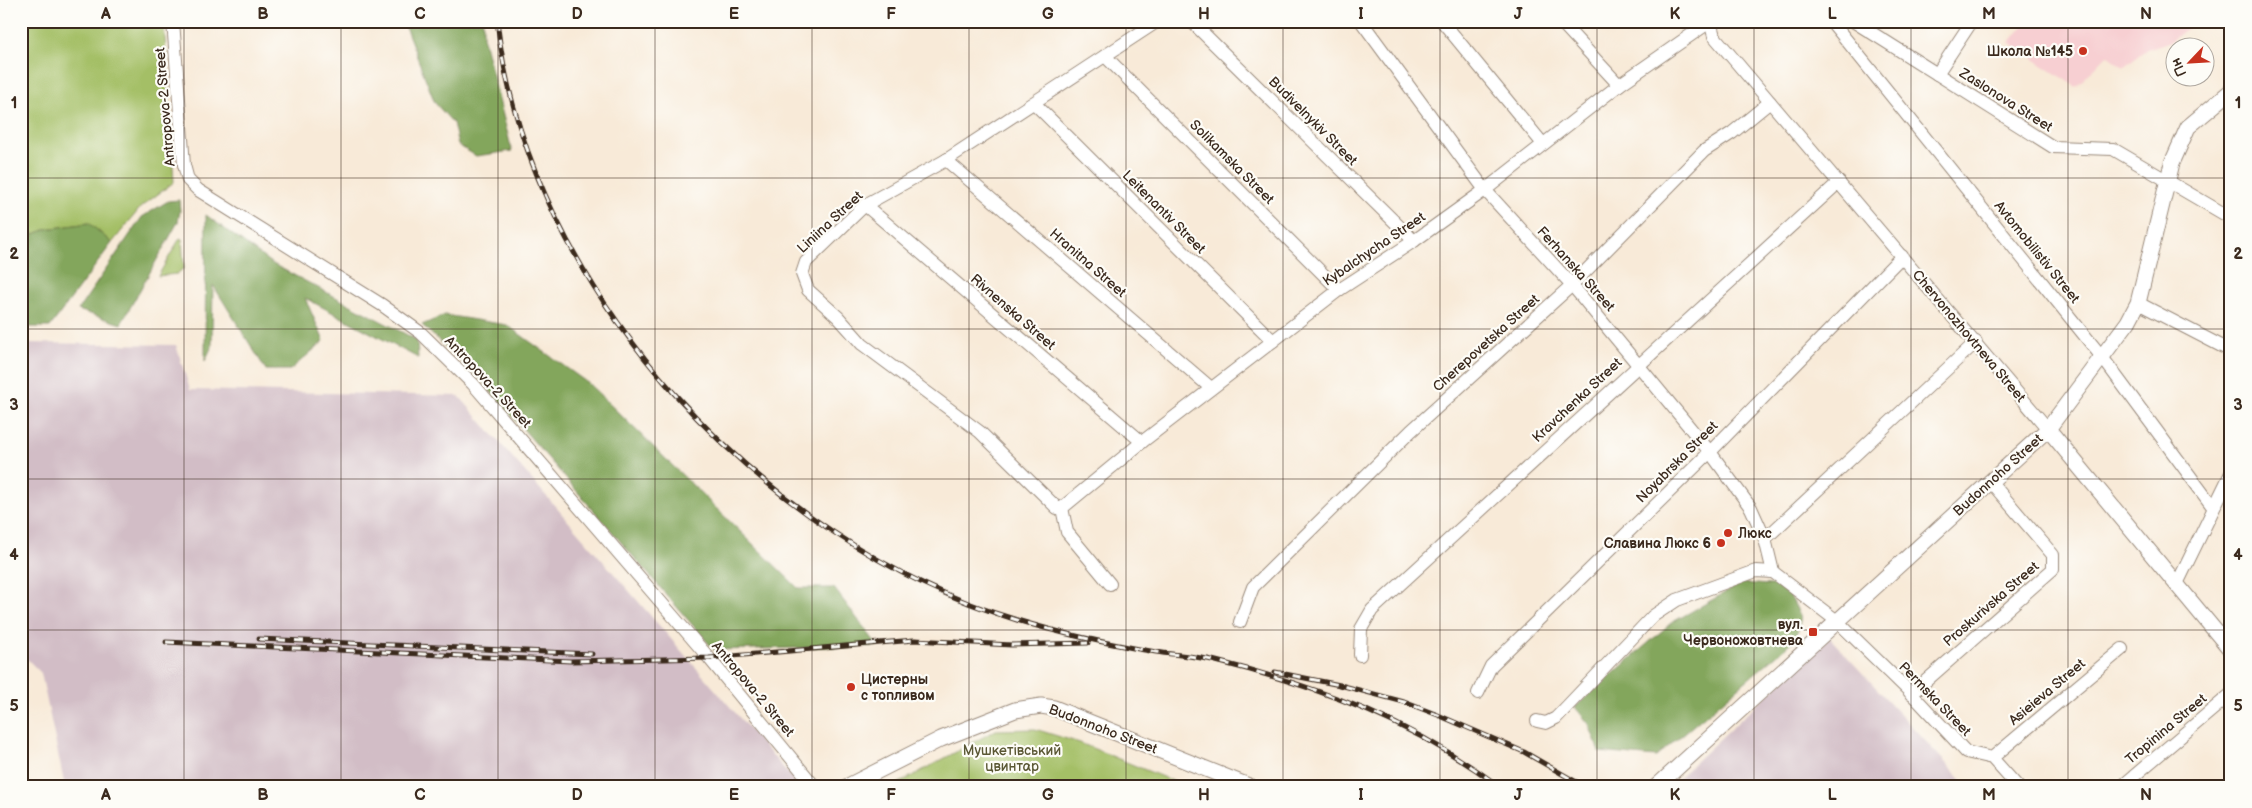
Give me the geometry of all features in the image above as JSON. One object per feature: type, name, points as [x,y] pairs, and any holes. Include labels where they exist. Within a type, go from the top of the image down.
[{"type":"main road","name":"Budonnoho Street","points":[[1656,787],[2048,429],[2128,322],[2138,303],[2172,162],[2188,127],[2231,91]]},
{"type":"main road","name":"Chervonozhovtneva Street","points":[[2048,429],[2230,645]]},
{"type":"main road","name":"Budonnoho Street","points":[[846,787],[941,739],[1015,710],[1041,706],[1054,708],[1251,787]]},
{"type":"street","name":"Antropova-2 Street","points":[[173,21],[184,165],[188,180],[198,190],[382,306],[425,337],[473,384],[702,651],[815,787]]},
{"type":"street","name":"Liniina Street","points":[[1062,508],[1057,508],[980,432],[862,344],[838,317],[808,290],[802,274],[806,262],[865,205],[946,160],[1158,21]]},
{"type":"street","name":"Budivelnykiv Street","points":[[1191,21],[1414,241]]},
{"type":"street","name":"Ferhanska Street","points":[[1361,21],[1485,190],[1572,285],[1639,363],[1752,508],[1765,539],[1773,572]]},
{"type":"street","points":[[1442,21],[1543,144]]},
{"type":"street","points":[[1560,21],[1619,85]]},
{"type":"street","name":"Avtomobilistiv Street","points":[[1831,21],[2102,357],[2213,507]]},
{"type":"street","name":"Zaslonova Street","points":[[1853,21],[2053,147],[2113,149],[2231,218]]},
{"type":"street","points":[[1938,74],[1972,21]]},
{"type":"street","name":"Kybalchycha Street","points":[[1062,508],[1142,442],[1339,290],[1414,241],[1485,190],[1619,85],[1710,22]]},
{"type":"street","name":"Chervonozhovtneva Street","points":[[1710,22],[1714,36],[2048,429]]},
{"type":"street","name":"Solikamska Street","points":[[1105,56],[1339,290]]},
{"type":"street","name":"Cherepovetska Street","points":[[1240,622],[1253,587],[1411,431],[1572,285],[1704,151],[1732,133],[1770,102]]},
{"type":"street","name":"Leitenantiv Street","points":[[1034,103],[1273,341]]},
{"type":"street","name":"Hranitna Street","points":[[946,160],[1211,388]]},
{"type":"street","name":"Kravchenka Street","points":[[1360,655],[1361,629],[1372,610],[1639,363],[1839,182]]},
{"type":"street","name":"Rivnenska Street","points":[[865,205],[1142,442]]},
{"type":"street","name":"Noyabrska Street","points":[[1478,693],[1491,666],[1710,452],[1902,256]]},
{"type":"street","points":[[2138,303],[2231,351]]},
{"type":"street","points":[[1765,539],[1976,342]]},
{"type":"street","points":[[2177,584],[2231,473]]},
{"type":"street","name":"Proskurivska Street","points":[[1911,694],[2053,569],[2053,555],[1990,481]]},
{"type":"street","points":[[1062,508],[1067,532],[1110,584]]},
{"type":"street","points":[[1537,721],[1546,723],[1556,718],[1653,616],[1677,600],[1756,571],[1773,572],[1837,620]]},
{"type":"street","name":"Permska Street","points":[[1837,620],[1966,752],[1992,758]]},
{"type":"street","name":"Asieieva Street","points":[[1992,758],[2122,649]]},
{"type":"street","name":"Tropinina Street","points":[[2121,787],[2231,694]]},
{"type":"street","points":[[1992,758],[2018,787]]},
{"type":"shaded area","name":"Школа №145","points":[[2027,21],[2197,21],[2175,38],[2164,38],[2164,43],[2147,49],[2123,67],[2107,55],[2076,87],[2009,43]]},
{"type":"shaded area","points":[[27,343],[176,345],[190,390],[459,396],[800,787],[65,787],[41,673],[21,653],[21,351]]},
{"type":"shaded area","points":[[1829,637],[1968,787],[1670,787],[1693,764]]},
{"type":"green space","points":[[21,21],[164,21],[174,182],[141,207],[112,243],[89,223],[47,229],[21,239]]},
{"type":"green space","points":[[403,21],[483,21],[483,36],[512,151],[476,156],[458,145],[453,123],[435,103]]},
{"type":"green space","points":[[179,200],[178,222],[121,324],[78,310],[142,217],[168,201]]},
{"type":"green space","points":[[206,215],[271,263],[417,340],[418,358],[305,298],[324,341],[290,370],[266,370],[213,285],[212,346],[205,361]]},
{"type":"green space","points":[[89,223],[112,243],[50,327],[21,327],[21,239],[47,229]]},
{"type":"green space","points":[[180,238],[182,239],[184,268],[177,274],[158,276]]},
{"type":"green space","points":[[445,315],[507,325],[589,384],[798,588],[834,588],[878,646],[714,650],[479,378],[422,325]]},
{"type":"green space","points":[[1742,583],[1785,586],[1801,617],[1796,639],[1656,757],[1599,752],[1589,724],[1575,707],[1671,623]]},
{"type":"green space","name":"Мушкетівський цвинтар","points":[[1035,729],[1080,743],[1187,787],[892,787],[996,730]]},
{"type":"railway","points":[[497,21],[518,121],[556,217],[608,308],[673,392],[749,468],[833,532],[923,583],[1017,620],[1051,630],[1156,652],[1216,661],[1255,671],[1329,695],[1400,725],[1467,764],[1500,787]]},
{"type":"railway","points":[[259,639],[592,654]]},
{"type":"railway","points":[[166,642],[571,661],[709,658],[914,640],[1012,645],[1088,643]]},
{"type":"railway","points":[[1275,672],[1340,685],[1404,702],[1524,752],[1585,787]]},
{"type":"place","name":"Школа №145","points":[[2083,51]]},
{"type":"place","name":"Люкс","points":[[1728,533]]},
{"type":"place","name":"Славина Люкс 6","points":[[1721,543]]},
{"type":"place","name":"вул. Червоножовтнева","points":[[1813,632]]},
{"type":"place","name":"Цистерны с топливом","points":[[851,687]]}]
